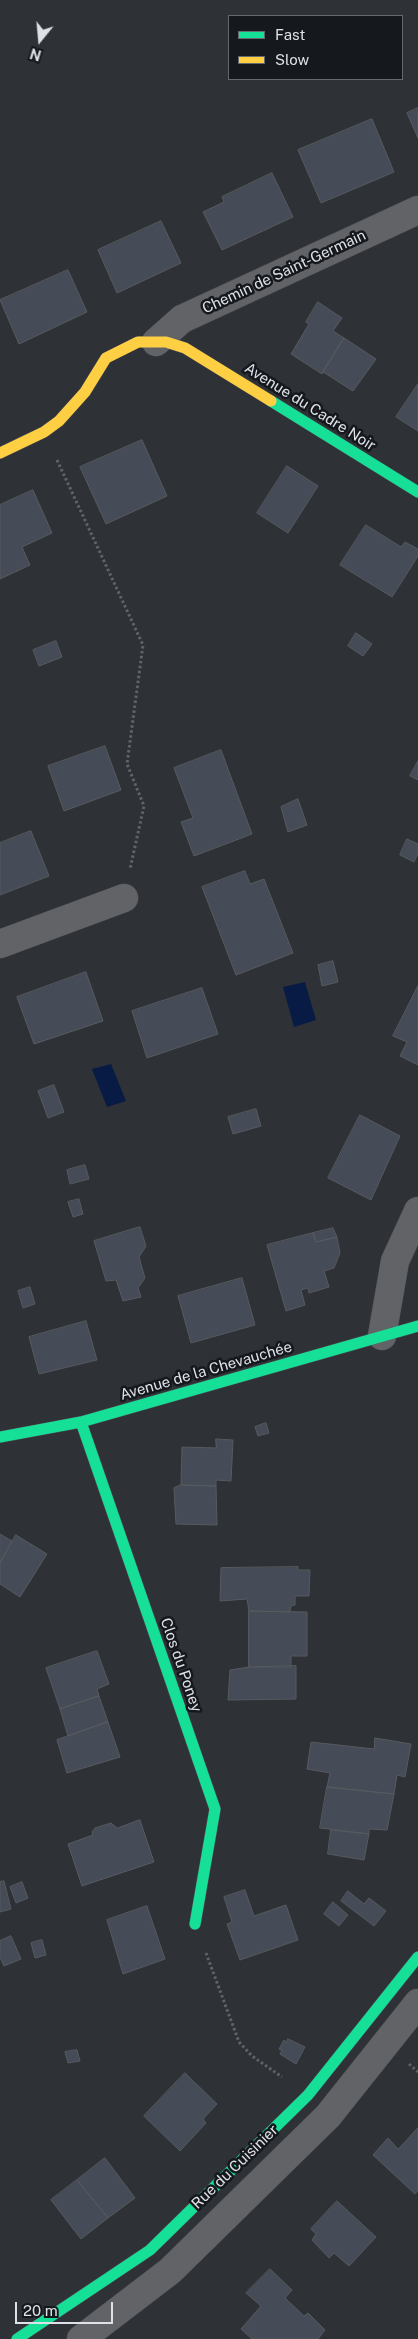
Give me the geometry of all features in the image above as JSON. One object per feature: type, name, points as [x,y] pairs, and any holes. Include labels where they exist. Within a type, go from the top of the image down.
[{"type":"street","name":"Chemin de Saint-Germain","points":[[156,342],[182,319],[418,210]]},
{"type":"street","points":[[0,453],[44,432],[73,408],[106,358],[138,342],[156,342]]},
{"type":"street","name":"Avenue du Cadre Noir","points":[[156,342],[166,342],[186,348],[418,492]]},
{"type":"street","points":[[0,944],[124,898]]},
{"type":"street","points":[[382,1336],[395,1261],[418,1211]]},
{"type":"street","name":"Avenue de la Chevauchée","points":[[0,1437],[81,1422],[418,1326]]},
{"type":"street","name":"Clos du Poney","points":[[81,1422],[215,1809],[195,1924]]},
{"type":"street","name":"Rue du Cuisinier","points":[[17,2339],[150,2250],[308,2095],[418,1956]]},
{"type":"street","name":"Rue du Cuisinier","points":[[81,2339],[170,2271],[328,2116],[418,2003]]},
{"type":"path","points":[[44,432],[143,645],[128,764],[144,806],[124,898]]},
{"type":"path","points":[[195,1924],[239,2042],[252,2056],[308,2095]]},
{"type":"water","points":[[305,982],[316,1020],[294,1027],[283,987]]},
{"type":"water","points":[[111,1064],[126,1101],[107,1107],[92,1069]]},
{"type":"building","points":[[418,108],[418,138],[407,113]]},
{"type":"building","points":[[372,119],[394,172],[321,203],[298,150]]},
{"type":"building","points":[[272,173],[293,217],[222,250],[203,212],[224,202],[222,197]]},
{"type":"building","points":[[161,221],[181,263],[117,293],[98,250]]},
{"type":"building","points":[[68,270],[87,312],[19,344],[0,300]]},
{"type":"building","points":[[318,302],[342,318],[333,331],[344,338],[322,374],[291,354],[309,324],[306,322]]},
{"type":"building","points":[[344,338],[376,359],[353,391],[323,372]]},
{"type":"building","points":[[418,384],[418,431],[396,417]]},
{"type":"building","points":[[142,440],[167,496],[106,524],[80,467]]},
{"type":"building","points":[[287,466],[318,486],[288,533],[257,513]]},
{"type":"building","points":[[33,490],[52,533],[22,547],[30,565],[0,579],[0,505]]},
{"type":"building","points":[[366,525],[401,547],[405,542],[418,549],[418,556],[392,597],[340,565]]},
{"type":"building","points":[[356,633],[372,644],[363,656],[348,646]]},
{"type":"building","points":[[56,641],[62,657],[39,666],[33,650]]},
{"type":"building","points":[[105,746],[121,790],[64,811],[48,766]]},
{"type":"building","points":[[221,750],[252,834],[194,856],[181,822],[193,818],[174,768]]},
{"type":"building","points":[[418,761],[418,780],[410,776]]},
{"type":"building","points":[[298,799],[307,825],[288,832],[281,807]]},
{"type":"building","points":[[31,831],[49,876],[0,895],[0,843]]},
{"type":"building","points":[[407,839],[418,844],[418,853],[414,862],[400,855]]},
{"type":"building","points":[[245,871],[250,884],[264,879],[293,953],[236,975],[202,887]]},
{"type":"building","points":[[333,961],[338,982],[322,986],[318,965]]},
{"type":"building","points":[[86,972],[103,1021],[34,1044],[17,997]]},
{"type":"building","points":[[418,986],[418,1065],[400,1056],[407,1042],[393,1036]]},
{"type":"building","points":[[202,988],[218,1034],[147,1058],[132,1011]]},
{"type":"building","points":[[54,1085],[64,1112],[48,1118],[38,1091]]},
{"type":"building","points":[[256,1109],[261,1126],[233,1134],[228,1117]]},
{"type":"building","points":[[360,1115],[400,1136],[371,1200],[328,1178]]},
{"type":"building","points":[[85,1165],[89,1179],[70,1184],[67,1170]]},
{"type":"building","points":[[79,1199],[83,1214],[73,1217],[68,1202]]},
{"type":"building","points":[[140,1227],[146,1246],[139,1257],[145,1278],[138,1288],[141,1297],[123,1301],[116,1280],[106,1281],[94,1241]]},
{"type":"building","points":[[333,1228],[337,1237],[316,1242],[313,1233]]},
{"type":"building","points":[[313,1233],[316,1242],[337,1237],[340,1253],[334,1268],[324,1271],[329,1287],[309,1293],[308,1288],[301,1290],[305,1305],[286,1311],[267,1245]]},
{"type":"building","points":[[242,1278],[255,1325],[191,1343],[178,1296]]},
{"type":"building","points":[[30,1287],[35,1304],[23,1308],[18,1291]]},
{"type":"building","points":[[86,1321],[97,1360],[39,1374],[29,1337]]},
{"type":"building","points":[[266,1423],[269,1433],[258,1436],[255,1427]]},
{"type":"building","points":[[216,1439],[233,1440],[231,1481],[216,1480],[216,1486],[181,1485],[182,1447],[216,1448]]},
{"type":"building","points":[[181,1485],[216,1486],[217,1525],[176,1524],[174,1488]]},
{"type":"building","points":[[0,1534],[12,1541],[0,1563]]},
{"type":"building","points":[[16,1535],[47,1554],[20,1597],[0,1584],[0,1563]]},
{"type":"building","points":[[298,1567],[298,1570],[310,1570],[309,1596],[295,1596],[295,1605],[291,1606],[290,1612],[249,1611],[247,1599],[220,1601],[221,1568]]},
{"type":"building","points":[[249,1611],[307,1612],[307,1656],[291,1656],[291,1667],[249,1667]]},
{"type":"building","points":[[97,1651],[109,1684],[97,1689],[99,1696],[60,1709],[46,1668]]},
{"type":"building","points":[[296,1666],[296,1699],[228,1700],[230,1670],[249,1667]]},
{"type":"building","points":[[99,1696],[108,1722],[68,1736],[60,1709]]},
{"type":"building","points":[[108,1722],[120,1757],[67,1773],[57,1740]]},
{"type":"building","points":[[375,1738],[411,1744],[405,1777],[397,1775],[394,1794],[327,1787],[330,1773],[307,1769],[311,1742],[374,1749]]},
{"type":"building","points":[[327,1787],[394,1794],[387,1830],[369,1829],[369,1834],[320,1828]]},
{"type":"building","points":[[140,1820],[154,1862],[82,1886],[68,1844],[93,1835],[92,1832],[95,1828],[111,1823],[117,1828]]},
{"type":"building","points":[[331,1830],[369,1834],[364,1860],[328,1854]]},
{"type":"building","points":[[4,1881],[11,1909],[0,1912],[0,1882]]},
{"type":"building","points":[[22,1882],[28,1898],[16,1903],[10,1887]]},
{"type":"building","points":[[245,1890],[254,1916],[286,1905],[298,1940],[240,1960],[227,1924],[232,1922],[224,1897]]},
{"type":"building","points":[[348,1891],[364,1904],[369,1898],[386,1911],[374,1926],[341,1901]]},
{"type":"building","points":[[333,1902],[348,1915],[339,1926],[324,1914]]},
{"type":"building","points":[[147,1906],[165,1959],[123,1974],[107,1920]]},
{"type":"building","points":[[11,1936],[21,1959],[4,1966],[0,1957],[0,1941]]},
{"type":"building","points":[[42,1940],[46,1955],[35,1958],[31,1943]]},
{"type":"building","points":[[288,2039],[305,2047],[296,2064],[280,2054],[282,2050],[279,2049],[284,2040],[286,2042]]},
{"type":"building","points":[[77,2050],[80,2061],[68,2063],[65,2052]]},
{"type":"building","points":[[185,2073],[217,2104],[203,2119],[206,2123],[180,2151],[144,2116]]},
{"type":"building","points":[[418,2128],[418,2190],[415,2194],[373,2155],[388,2138],[398,2149]]},
{"type":"building","points":[[105,2158],[135,2198],[108,2218],[77,2180]]},
{"type":"building","points":[[77,2180],[108,2218],[81,2239],[51,2200]]},
{"type":"building","points":[[337,2201],[376,2237],[349,2266],[334,2253],[329,2258],[312,2240],[316,2234],[311,2229]]},
{"type":"building","points":[[270,2269],[292,2290],[285,2298],[304,2316],[308,2313],[325,2330],[318,2339],[252,2339],[241,2329],[261,2306],[246,2293]]},
{"type":"traffic: fast","points":[[271,401],[418,492]]},
{"type":"traffic: fast","points":[[0,1437],[81,1422],[418,1326]]},
{"type":"traffic: fast","points":[[81,1422],[215,1809],[195,1924]]},
{"type":"traffic: fast","points":[[17,2339],[150,2250],[308,2095],[418,1957]]},
{"type":"traffic: slow","points":[[0,453],[44,432],[59,421],[85,392],[106,358],[138,342],[166,342],[185,348],[271,401]]}]
